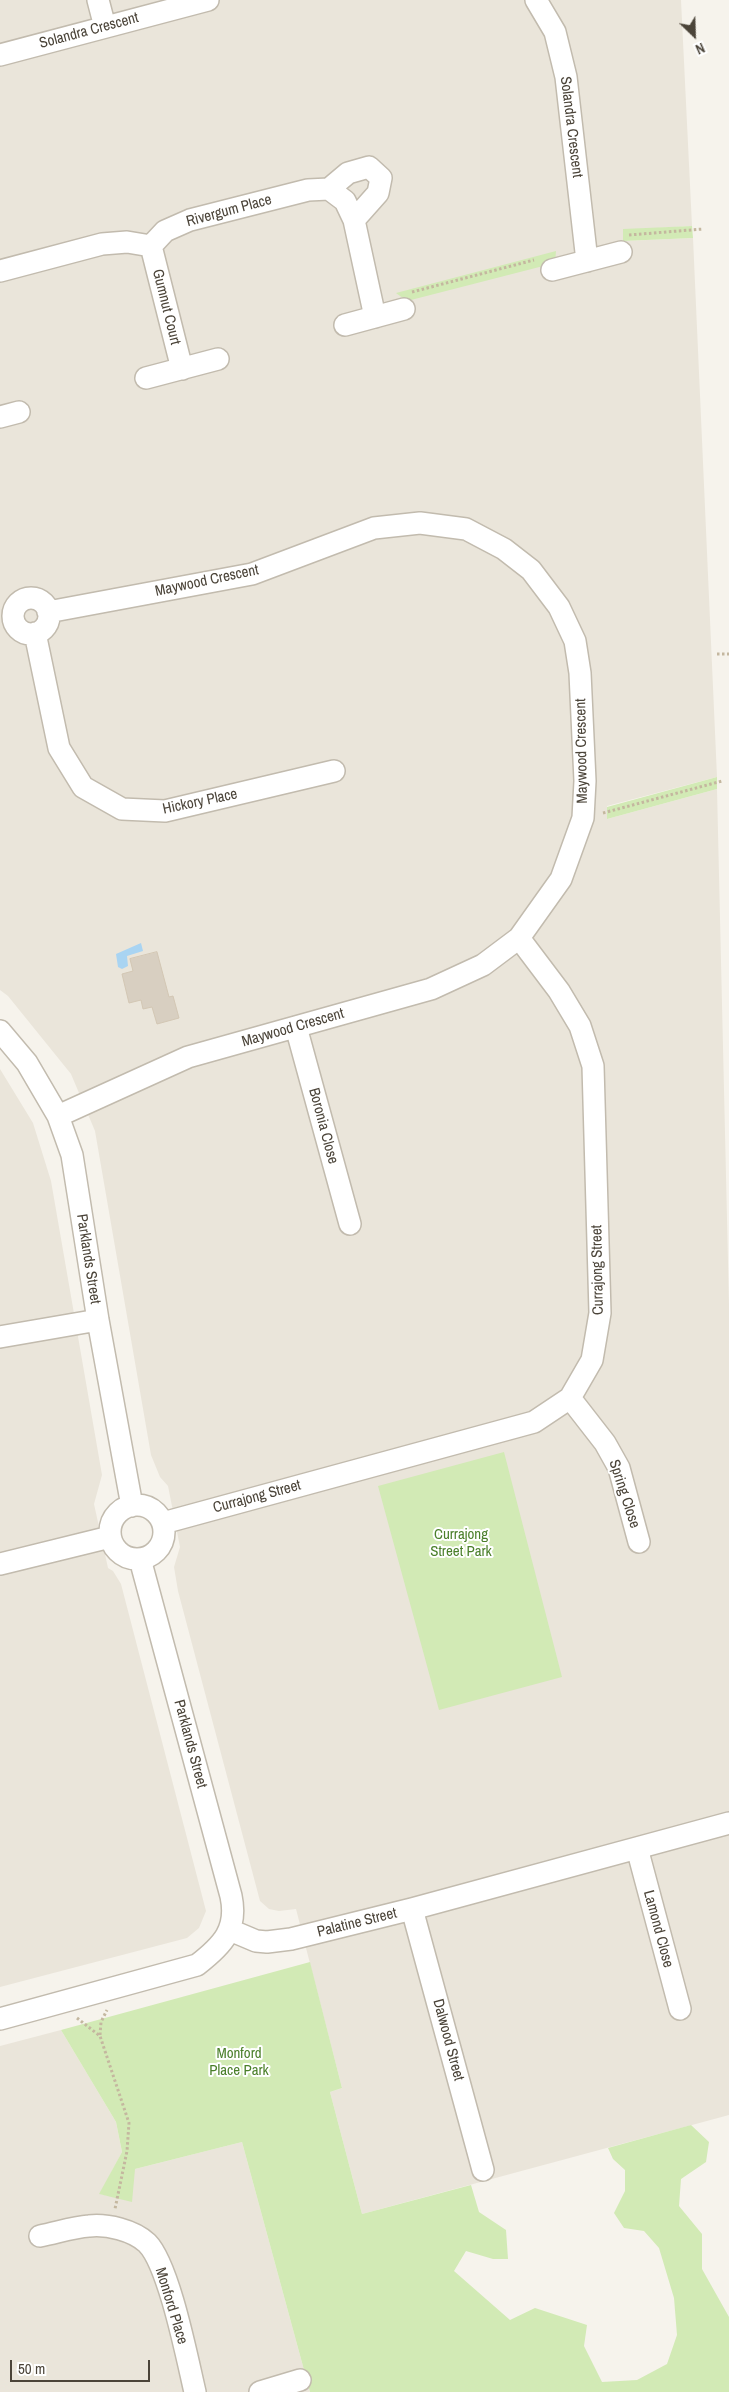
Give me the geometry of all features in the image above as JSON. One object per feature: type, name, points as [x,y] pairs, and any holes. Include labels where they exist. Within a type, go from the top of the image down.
[{"type":"street","points":[[98,0],[105,27]]},
{"type":"street","name":"Solandra Crescent","points":[[0,55],[208,0]]},
{"type":"street","name":"Solandra Crescent","points":[[536,0],[555,32],[566,77],[587,260]]},
{"type":"street","points":[[354,220],[378,193],[381,178],[369,167],[348,173],[329,189],[344,201],[354,220],[375,317]]},
{"type":"street","name":"Rivergum Place","points":[[151,246],[165,231],[190,220],[308,190],[329,189]]},
{"type":"street","points":[[0,271],[102,244],[127,242],[151,246]]},
{"type":"street","points":[[547,264],[587,260],[622,244]]},
{"type":"street","name":"Gumnut Court","points":[[151,246],[182,368]]},
{"type":"street","points":[[345,325],[375,317],[406,302]]},
{"type":"street","points":[[146,378],[218,359]]},
{"type":"street","name":"Maywood Crescent","points":[[48,612],[252,574],[374,528],[420,522],[466,529],[504,549],[531,570],[559,607],[575,640],[580,673],[585,781],[583,818],[561,879],[519,938],[483,965],[431,988],[188,1057],[58,1116]]},
{"type":"street","points":[[27,598],[43,603],[48,612],[44,628],[34,633],[29,634],[7,621],[13,614],[17,604],[27,598]]},
{"type":"street","name":"Hickory Place","points":[[34,633],[58,748],[83,787],[122,809],[165,811],[334,772]]},
{"type":"street","name":"Currajong Street","points":[[163,1523],[534,1422],[570,1398],[592,1360],[600,1313],[593,1066],[580,1026],[559,991],[519,938]]},
{"type":"street","name":"Boronia Close","points":[[296,1027],[350,1224]]},
{"type":"street","name":"Parklands Street","points":[[0,1031],[27,1063],[58,1116],[72,1155],[98,1320],[132,1506]]},
{"type":"street","points":[[0,1337],[98,1320]]},
{"type":"street","name":"Spring Close","points":[[570,1398],[606,1443],[619,1468],[639,1542]]},
{"type":"street","points":[[132,1506],[146,1506],[155,1512],[163,1523],[162,1544],[152,1555],[140,1559],[128,1558],[118,1552],[110,1537],[111,1525],[117,1514],[132,1506]]},
{"type":"street","points":[[0,1564],[110,1537]]},
{"type":"street","name":"Parklands Street","points":[[140,1559],[231,1896],[234,1913],[230,1930]]},
{"type":"street","name":"Palatine Street","points":[[230,1930],[256,1941],[266,1942],[291,1939],[412,1909],[729,1823]]},
{"type":"street","name":"Lamond Close","points":[[637,1848],[680,2009]]},
{"type":"street","name":"Dalwood Street","points":[[412,1909],[483,2170]]},
{"type":"street","points":[[0,2019],[197,1964],[215,1951],[230,1930]]},
{"type":"street","name":"Monford Place","points":[[40,2236],[89,2226],[110,2227],[128,2232],[147,2243],[163,2269],[195,2392]]},
{"type":"street","points":[[260,2392],[300,2380]]},
{"type":"path","points":[[622,244],[703,229]]},
{"type":"path","points":[[406,302],[424,288],[547,264]]},
{"type":"path","points":[[717,654],[729,654]]},
{"type":"path","points":[[583,818],[722,781]]},
{"type":"path","points":[[108,2009],[101,2022],[100,2036],[129,2123],[127,2151],[110,2227]]},
{"type":"path","points":[[76,2017],[100,2036]]},
{"type":"shaded area","points":[[0,0],[681,0],[692,226],[623,230],[624,241],[693,238],[717,777],[607,806],[607,819],[717,789],[729,1305],[729,2115],[362,2214],[330,2092],[342,2088],[296,1909],[279,1911],[269,1909],[260,1901],[178,1591],[174,1567],[180,1547],[168,1486],[160,1477],[151,1455],[95,1131],[71,1074],[8,996],[0,990]]},
{"type":"shaded area","points":[[0,1069],[33,1123],[51,1181],[102,1475],[94,1504],[108,1568],[113,1571],[121,1584],[206,1911],[199,1928],[187,1938],[0,1987]]},
{"type":"shaded area","points":[[61,2030],[116,2122],[122,2152],[100,2194],[114,2197],[135,2169],[242,2142],[310,2392],[0,2392],[0,2046]]},
{"type":"green space","points":[[692,226],[693,238],[623,241],[623,229]]},
{"type":"green space","points":[[556,251],[555,263],[407,301],[396,293]]},
{"type":"green space","points":[[717,777],[717,789],[607,819],[607,807]]},
{"type":"green space","name":"Currajong Street Park","points":[[504,1452],[562,1677],[439,1710],[378,1486]]},
{"type":"green space","name":"Monford Place Park","points":[[310,1962],[342,2088],[330,2092],[362,2214],[471,2185],[479,2212],[506,2230],[508,2259],[493,2259],[466,2251],[454,2271],[510,2320],[535,2308],[587,2325],[584,2346],[602,2382],[637,2380],[667,2364],[677,2335],[674,2298],[659,2248],[644,2231],[624,2228],[614,2213],[625,2191],[625,2170],[613,2159],[608,2148],[691,2125],[709,2142],[706,2162],[681,2179],[679,2206],[702,2234],[702,2269],[729,2317],[729,2392],[310,2392],[242,2142],[135,2169],[132,2202],[99,2194],[122,2152],[116,2122],[61,2030]]},
{"type":"water","points":[[141,943],[143,951],[127,956],[128,966],[122,969],[118,967],[116,954]]},
{"type":"building","points":[[157,952],[169,997],[173,996],[179,1018],[157,1024],[152,1007],[143,1009],[141,1000],[129,1003],[122,974],[133,971],[130,959]]}]
